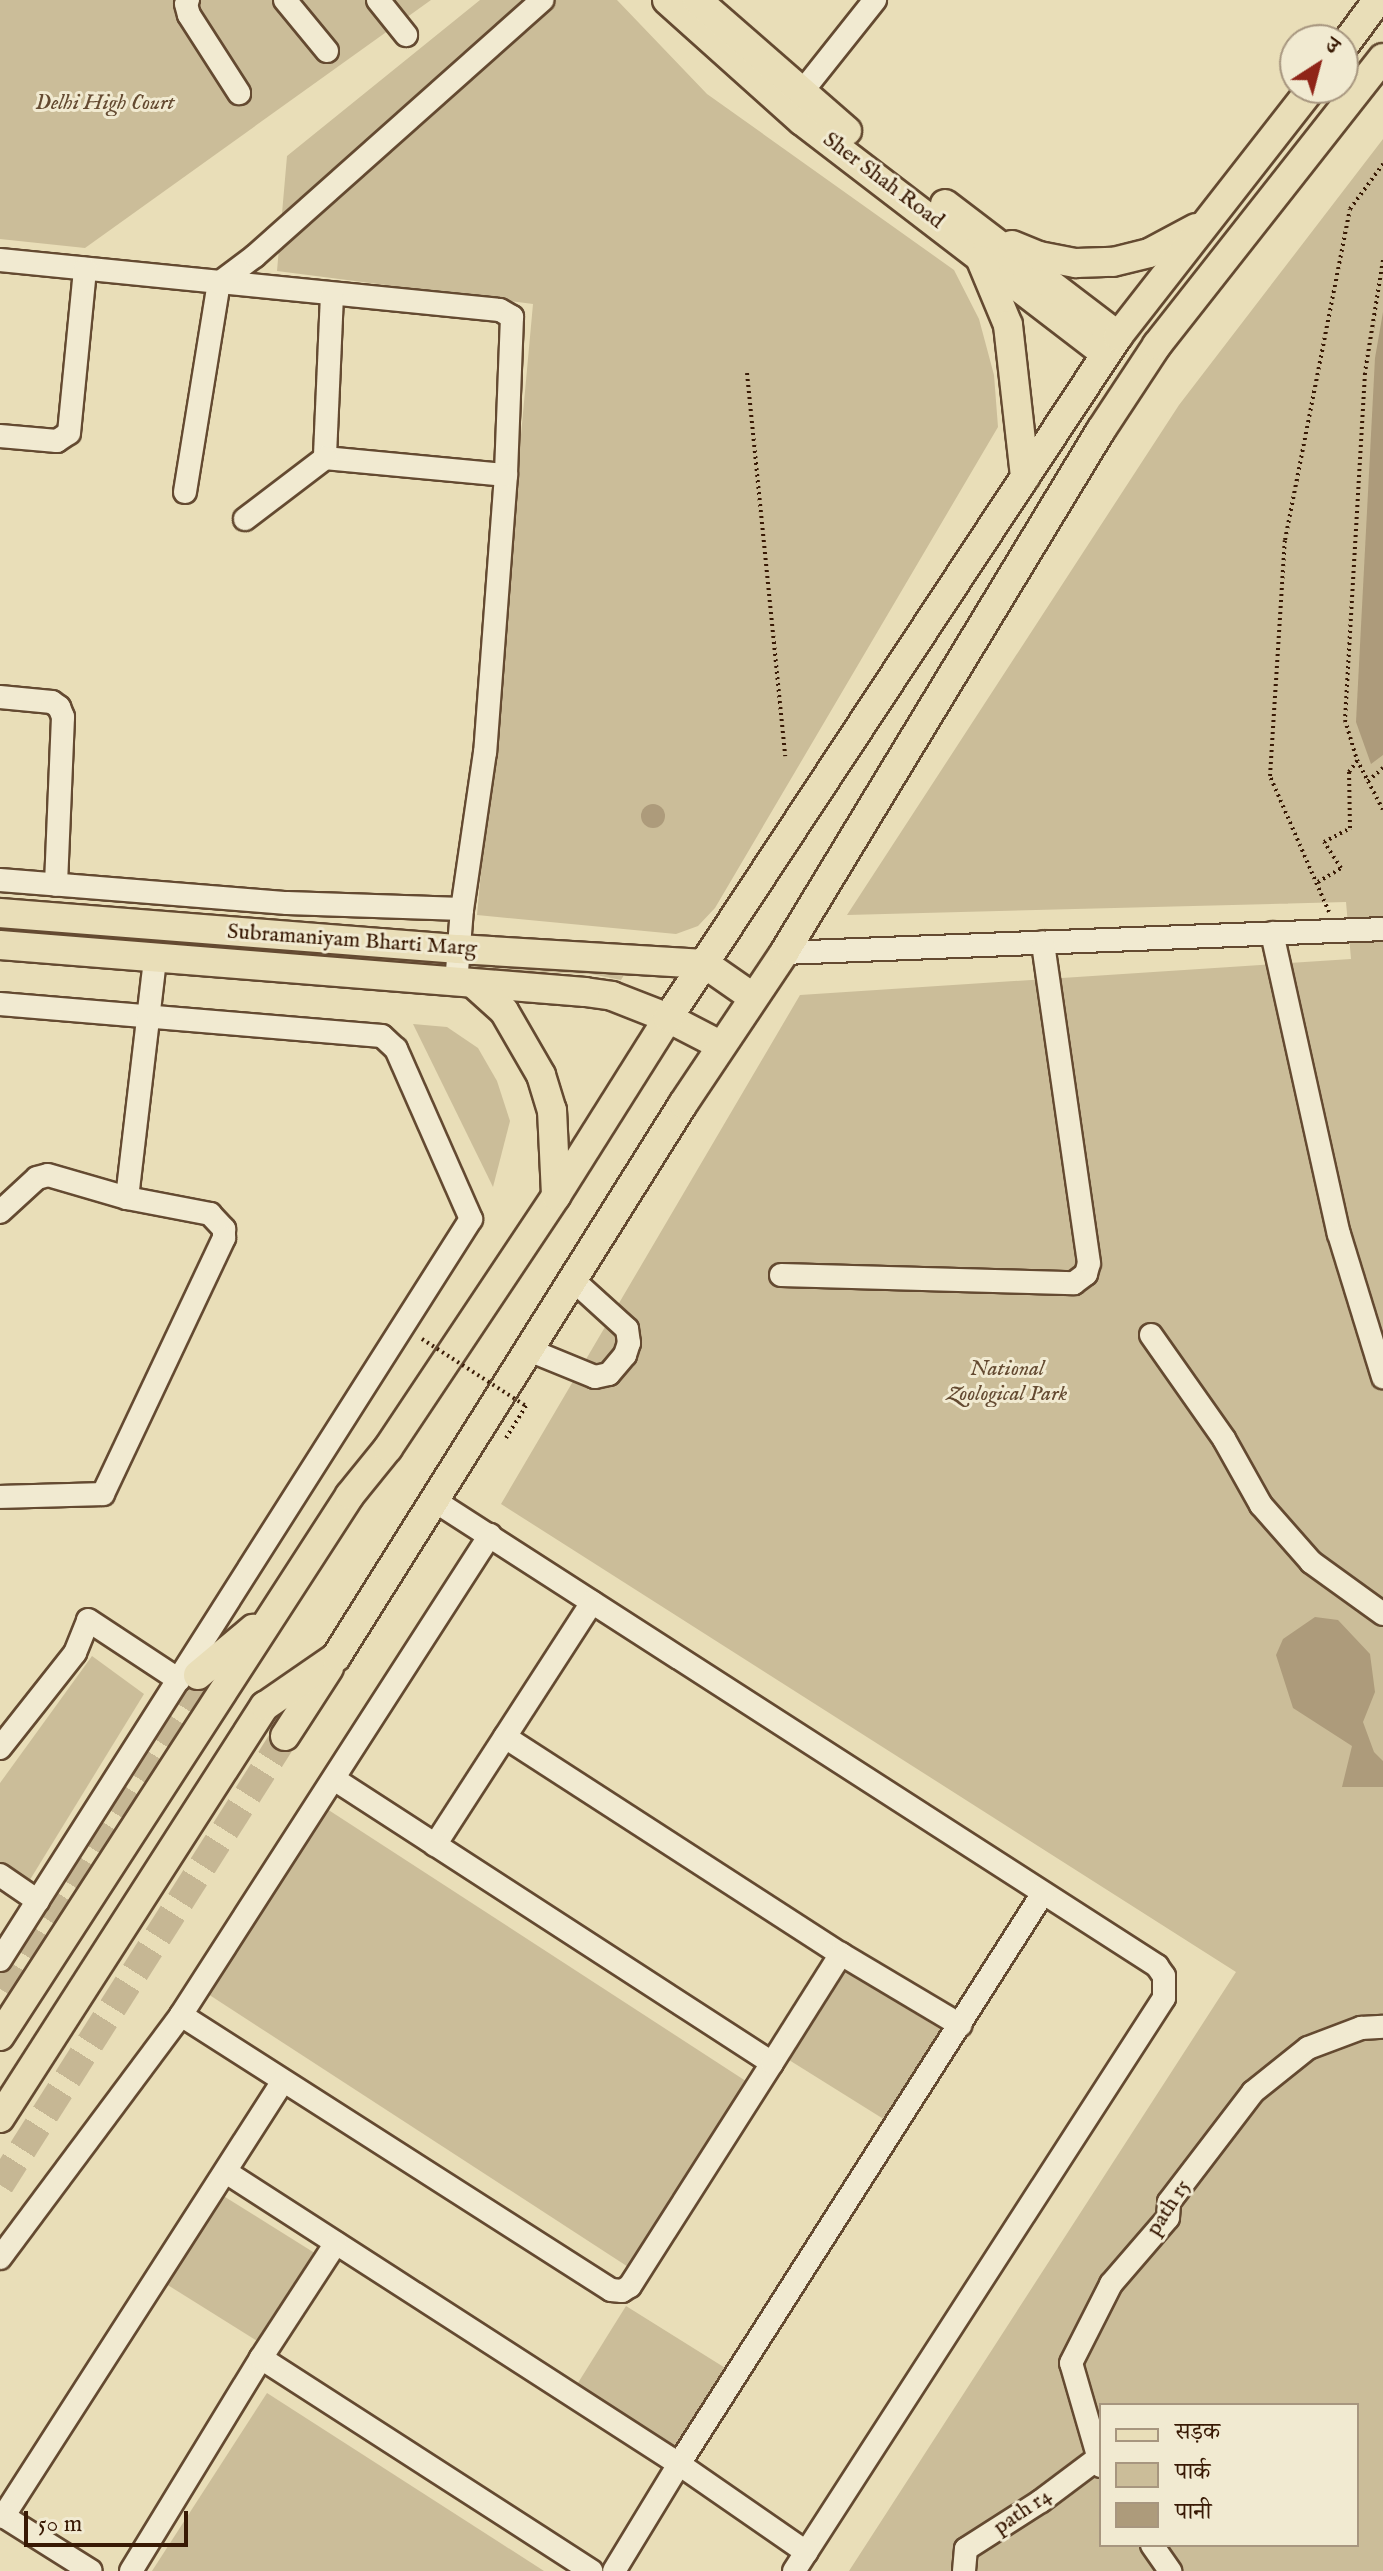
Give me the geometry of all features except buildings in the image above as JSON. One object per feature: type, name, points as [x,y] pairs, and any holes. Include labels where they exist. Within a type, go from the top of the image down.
[{"type":"main road","name":"Sher Shah Road","points":[[667,0],[802,121],[980,255],[1112,345]]},
{"type":"main road","name":"Sher Shah Road","points":[[697,0],[801,93],[972,224],[1077,319]]},
{"type":"main road","points":[[1359,26],[1378,0]]},
{"type":"main road","points":[[285,1736],[751,996],[784,953],[1101,430],[1157,345],[1383,58]]},
{"type":"main road","points":[[0,2036],[350,1495],[388,1448],[556,1196],[668,1018],[1112,345],[1300,104]]},
{"type":"main road","points":[[972,224],[1039,256],[1076,263],[1113,262],[1149,253],[1213,218]]},
{"type":"main road","points":[[980,255],[1008,325],[1025,477]]},
{"type":"main road","name":"Subramaniyam Bharti Marg","points":[[0,913],[458,949],[705,964]]},
{"type":"main road","name":"Subramaniyam Bharti Marg","points":[[0,945],[612,996],[668,1018],[720,1045]]},
{"type":"main road","points":[[705,964],[751,996]]},
{"type":"main road","points":[[465,984],[504,1011],[541,1075],[552,1110],[556,1196]]},
{"type":"main road","points":[[189,1678],[276,1610]]},
{"type":"main road","points":[[0,2118],[265,1706],[336,1657]]},
{"type":"street","points":[[188,0],[189,15],[239,93]]},
{"type":"street","points":[[285,0],[327,51]]},
{"type":"street","points":[[378,0],[406,35]]},
{"type":"street","points":[[185,492],[219,283],[255,256],[542,0]]},
{"type":"street","points":[[801,93],[875,0]]},
{"type":"street","points":[[0,260],[508,313],[514,324],[485,752],[458,949],[465,984]]},
{"type":"street","points":[[0,436],[57,441],[69,433],[85,269]]},
{"type":"street","points":[[325,458],[332,295]]},
{"type":"street","points":[[245,519],[325,458],[506,475]]},
{"type":"street","points":[[0,697],[52,702],[59,707],[63,717],[56,885]]},
{"type":"street","points":[[0,880],[287,903],[462,909]]},
{"type":"street","points":[[784,953],[1383,929]]},
{"type":"street","points":[[1272,933],[1339,1234],[1383,1377]]},
{"type":"street","points":[[781,1275],[1074,1283],[1086,1274],[1089,1263],[1043,942]]},
{"type":"street","points":[[127,1198],[155,958]]},
{"type":"street","points":[[0,1004],[382,1036],[390,1041],[471,1219],[189,1678],[0,1960]]},
{"type":"street","points":[[0,1212],[42,1175],[127,1198],[210,1214],[220,1221],[224,1238],[103,1494],[0,1497]]},
{"type":"street","points":[[529,1350],[595,1377],[609,1374],[625,1355],[629,1343],[627,1329],[573,1280]]},
{"type":"street","points":[[1151,1335],[1224,1439],[1261,1505],[1311,1562],[1383,1614]]},
{"type":"street","points":[[435,1501],[1157,1966],[1164,1976],[1164,1998],[794,2571]]},
{"type":"street","points":[[0,2258],[181,2015],[490,1535]]},
{"type":"street","points":[[435,1845],[592,1602]]},
{"type":"street","points":[[0,1748],[75,1653],[88,1620],[189,1678]]},
{"type":"street","points":[[505,1737],[841,1954],[960,2025]]},
{"type":"street","points":[[334,1779],[772,2063]]},
{"type":"street","points":[[0,1875],[38,1901]]},
{"type":"street","points":[[614,2571],[1043,1893]]},
{"type":"street","points":[[181,2015],[617,2291],[630,2286],[841,1954]]},
{"type":"street","name":"path r5","points":[[1099,2463],[1071,2363],[1111,2284],[1168,2218],[1169,2202],[1253,2092],[1308,2048],[1361,2028],[1383,2027]]},
{"type":"street","points":[[91,2571],[2,2515],[283,2081]]},
{"type":"street","points":[[226,2172],[679,2464],[806,2552]]},
{"type":"street","points":[[131,2571],[261,2358],[336,2243]]},
{"type":"street","points":[[261,2358],[591,2571]]},
{"type":"street","name":"path r4","points":[[964,2571],[966,2549],[1099,2463]]},
{"type":"street","points":[[1153,2547],[1170,2571]]},
{"type":"path","points":[[1332,931],[1327,902],[1270,776],[1285,540],[1350,209],[1383,164]]},
{"type":"path","points":[[1383,260],[1365,373],[1345,720],[1357,760],[1383,810]]},
{"type":"path","points":[[747,373],[785,756]]},
{"type":"path","points":[[1318,882],[1341,868],[1324,842],[1350,828],[1349,772],[1357,760]]},
{"type":"path","points":[[1368,781],[1383,768]]},
{"type":"path","points":[[422,1339],[526,1406],[506,1438]]},
{"type":"green space","name":"Delhi High Court","points":[[0,0],[431,0],[85,248],[0,239]]},
{"type":"green space","points":[[480,0],[617,0],[707,94],[954,270],[979,319],[994,375],[998,427],[715,908],[698,926],[676,934],[477,915],[533,304],[277,271],[287,156]]},
{"type":"green space","name":"National Zoological Park","points":[[1383,139],[1383,2571],[849,2571],[1236,1972],[501,1504],[800,995],[1351,959],[1346,902],[847,915],[1179,405]]},
{"type":"green space","points":[[0,925],[284,949],[284,957],[0,935]]},
{"type":"green space","points":[[328,952],[433,959],[432,967],[327,960]]},
{"type":"green space","points":[[466,963],[608,969],[624,975],[621,980],[591,974],[469,969]]},
{"type":"green space","points":[[413,1024],[447,1027],[478,1048],[497,1081],[510,1121],[493,1187]]},
{"type":"green space","points":[[92,1656],[144,1694],[28,1883],[0,1865],[0,1783]]},
{"type":"green space","points":[[327,1809],[749,2083],[629,2267],[207,1994]]},
{"type":"green space","points":[[842,1968],[942,2031],[886,2120],[786,2058]]},
{"type":"green space","points":[[217,2192],[317,2255],[261,2344],[161,2281]]},
{"type":"green space","points":[[626,2306],[726,2369],[670,2458],[570,2396]]},
{"type":"green space","points":[[267,2393],[544,2571],[152,2571]]},
{"type":"water","points":[[1383,312],[1383,755],[1371,764],[1356,722],[1375,358]]},
{"type":"water","points":[[653,804],[662,807],[665,816],[662,825],[653,828],[644,825],[641,816],[644,807]]},
{"type":"water","points":[[1315,1617],[1338,1620],[1370,1654],[1375,1692],[1363,1722],[1374,1752],[1383,1761],[1383,1787],[1342,1787],[1352,1746],[1293,1708],[1276,1655],[1283,1639]]},
{"type":"tunnel","points":[[0,1989],[198,1675]]},
{"type":"tunnel","points":[[0,2185],[285,1736]]}]
